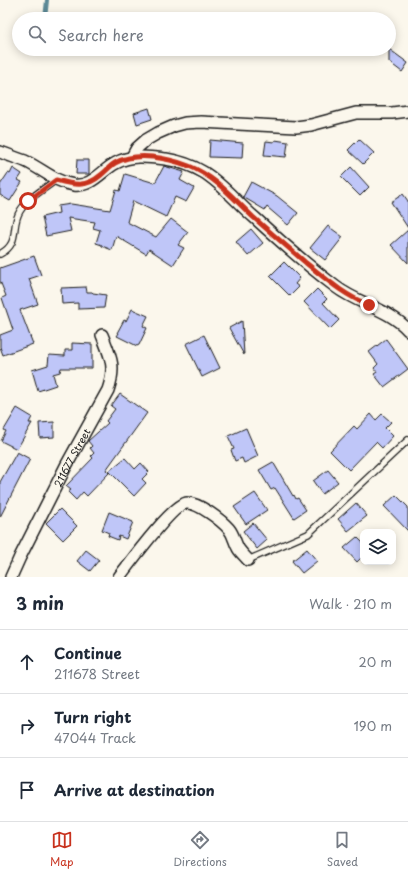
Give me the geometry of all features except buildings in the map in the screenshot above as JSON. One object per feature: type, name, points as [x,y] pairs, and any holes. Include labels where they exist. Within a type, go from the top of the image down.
[{"type":"street","points":[[132,157],[137,148],[146,140],[174,126],[185,123],[201,122],[296,127],[310,125],[356,113],[392,113],[408,111]]},
{"type":"street","points":[[0,152],[26,162],[56,180],[75,185],[87,184],[115,163],[132,157],[167,160],[203,172],[224,188],[264,227],[336,288],[354,300],[369,305],[400,321],[408,330]]},
{"type":"street","name":"211677 Street","points":[[11,577],[69,459],[108,390],[113,369],[102,335]]},
{"type":"street","points":[[119,577],[148,540],[176,509],[182,504],[188,503],[197,505],[228,528],[233,533],[238,548],[248,560]]},
{"type":"lane","points":[[0,254],[9,248],[12,243],[16,217],[21,209],[28,201],[56,180]]},
{"type":"lane","points":[[248,560],[308,534],[408,440]]},
{"type":"waterway","points":[[46,12],[47,0]]},
{"type":"route","points":[[28,201],[56,180],[75,185],[87,184],[115,163],[132,157],[149,157],[188,166],[203,172],[224,188],[253,217],[336,288],[354,300],[369,305]]}]
